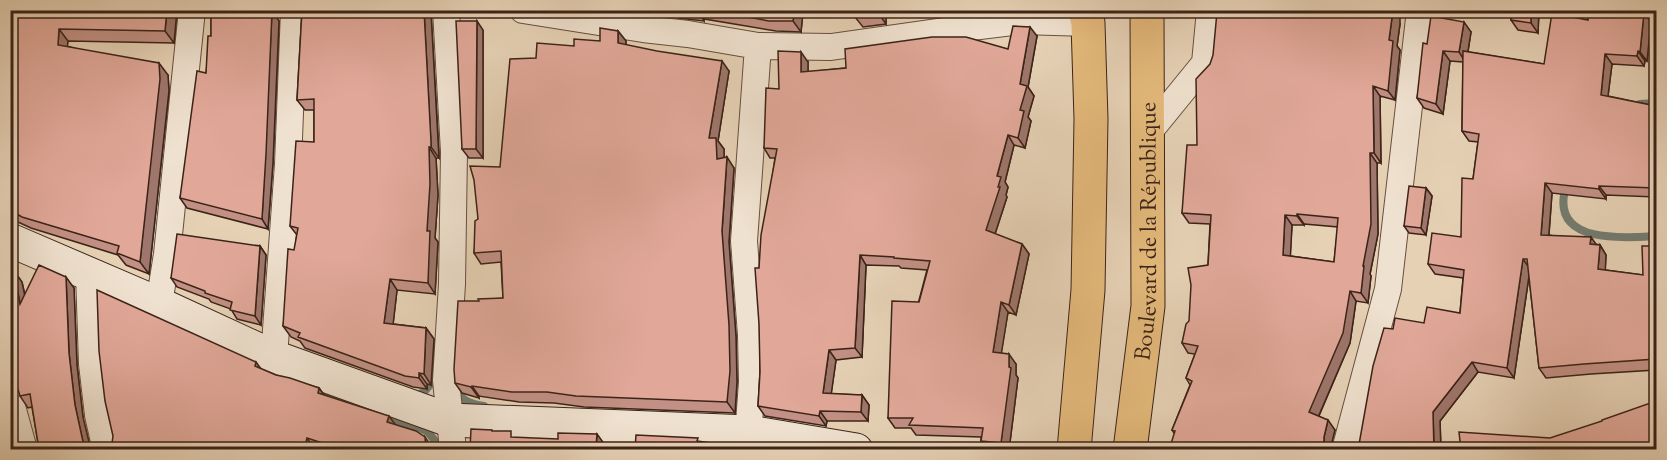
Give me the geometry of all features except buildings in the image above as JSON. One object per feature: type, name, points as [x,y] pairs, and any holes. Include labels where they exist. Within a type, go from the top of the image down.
[{"type":"main road","name":"Boulevard de la République","points":[[1130,450],[1148,306],[1147,10]]},
{"type":"main road","points":[[1074,450],[1088,290],[1091,119],[1087,17]]},
{"type":"street","points":[[159,304],[167,254],[192,10]]},
{"type":"street","points":[[274,357],[288,164],[294,10]]},
{"type":"street","points":[[446,10],[454,152],[452,284],[446,380],[451,435]]},
{"type":"street","points":[[523,10],[758,46],[831,47],[1021,21],[1087,17]]},
{"type":"street","points":[[1148,133],[1205,63],[1210,10]]},
{"type":"street","points":[[1345,450],[1388,289],[1420,10]]},
{"type":"street","points":[[748,441],[752,382],[744,241],[758,46]]},
{"type":"street","points":[[10,240],[451,435],[748,441],[846,449]]},
{"type":"street","points":[[89,274],[92,364],[98,415],[106,450]]},
{"type":"street","points":[[10,399],[24,450]]},
{"type":"waterway","points":[[1640,104],[1656,103]]},
{"type":"waterway","points":[[1564,195],[1564,211],[1571,222],[1581,230],[1611,237],[1656,236]]},
{"type":"waterway","points":[[415,396],[424,392],[430,385]]},
{"type":"waterway","points":[[313,388],[349,404]]},
{"type":"waterway","points":[[455,389],[467,401],[484,406]]},
{"type":"waterway","points":[[382,417],[422,429],[428,432],[435,441]]},
{"type":"waterway","points":[[862,445],[896,450]]}]
